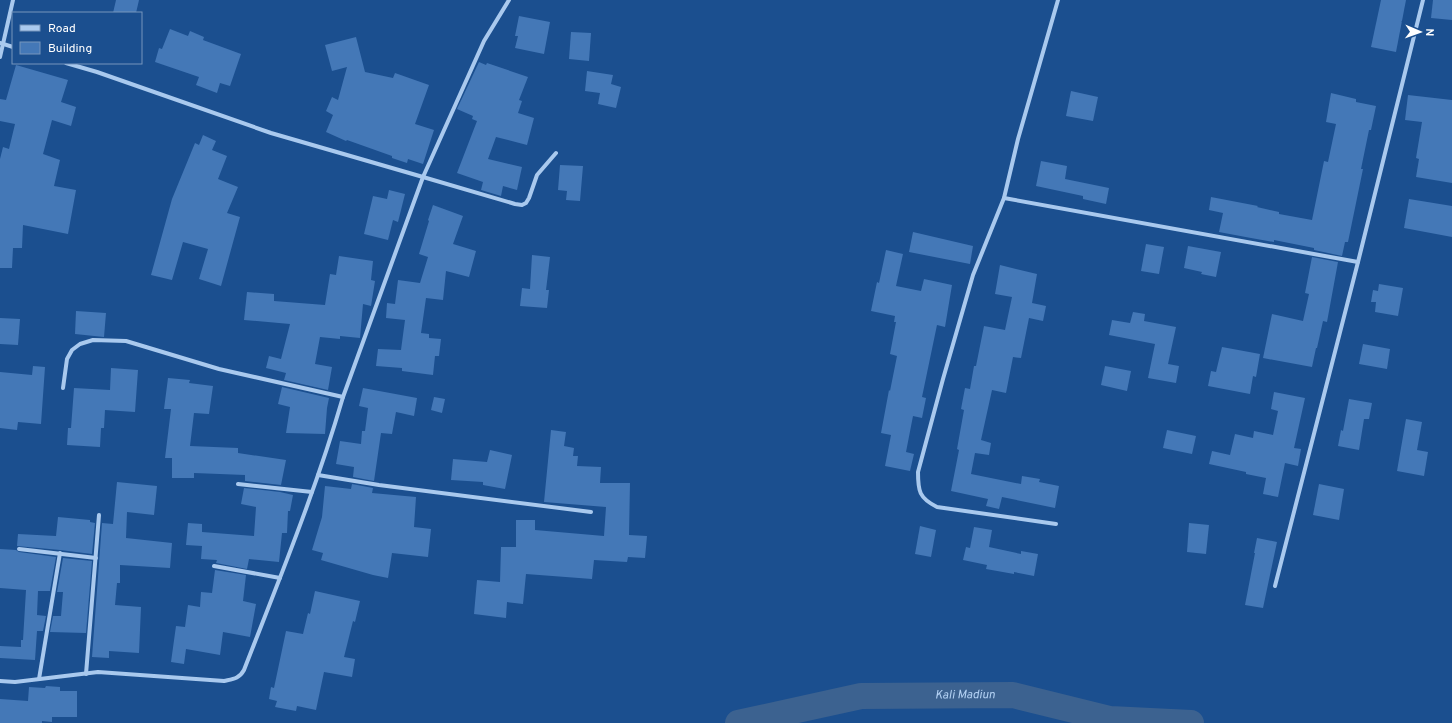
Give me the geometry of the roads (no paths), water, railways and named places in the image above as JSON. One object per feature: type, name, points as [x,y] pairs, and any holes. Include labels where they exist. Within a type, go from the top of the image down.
[{"type":"street","points":[[0,57],[13,0]]},
{"type":"street","points":[[0,681],[15,682],[98,672],[224,681],[235,679],[241,675],[280,578],[312,492],[343,397],[423,177],[484,41],[509,0]]},
{"type":"street","points":[[1056,524],[937,507],[927,502],[921,496],[918,484],[918,472],[973,274],[1004,198],[1018,139],[1058,0]]},
{"type":"street","points":[[1275,586],[1423,0]]},
{"type":"street","points":[[2,43],[12,47]]},
{"type":"street","points":[[69,64],[271,133],[515,204],[522,205],[526,203],[537,176],[556,153]]},
{"type":"street","points":[[1004,198],[1358,262]]},
{"type":"street","points":[[63,388],[66,359],[72,350],[80,344],[93,340],[126,341],[219,369],[343,397]]},
{"type":"street","points":[[318,475],[379,486],[591,512]]},
{"type":"street","points":[[238,484],[312,492]]},
{"type":"street","points":[[86,674],[99,515]]},
{"type":"street","points":[[19,549],[96,558]]},
{"type":"street","points":[[38,679],[60,553]]},
{"type":"street","points":[[214,566],[280,578]]},
{"type":"waterway","name":"Kali Madiun","points":[[738,723],[861,696],[1013,695],[1110,719],[1191,723]]}]
